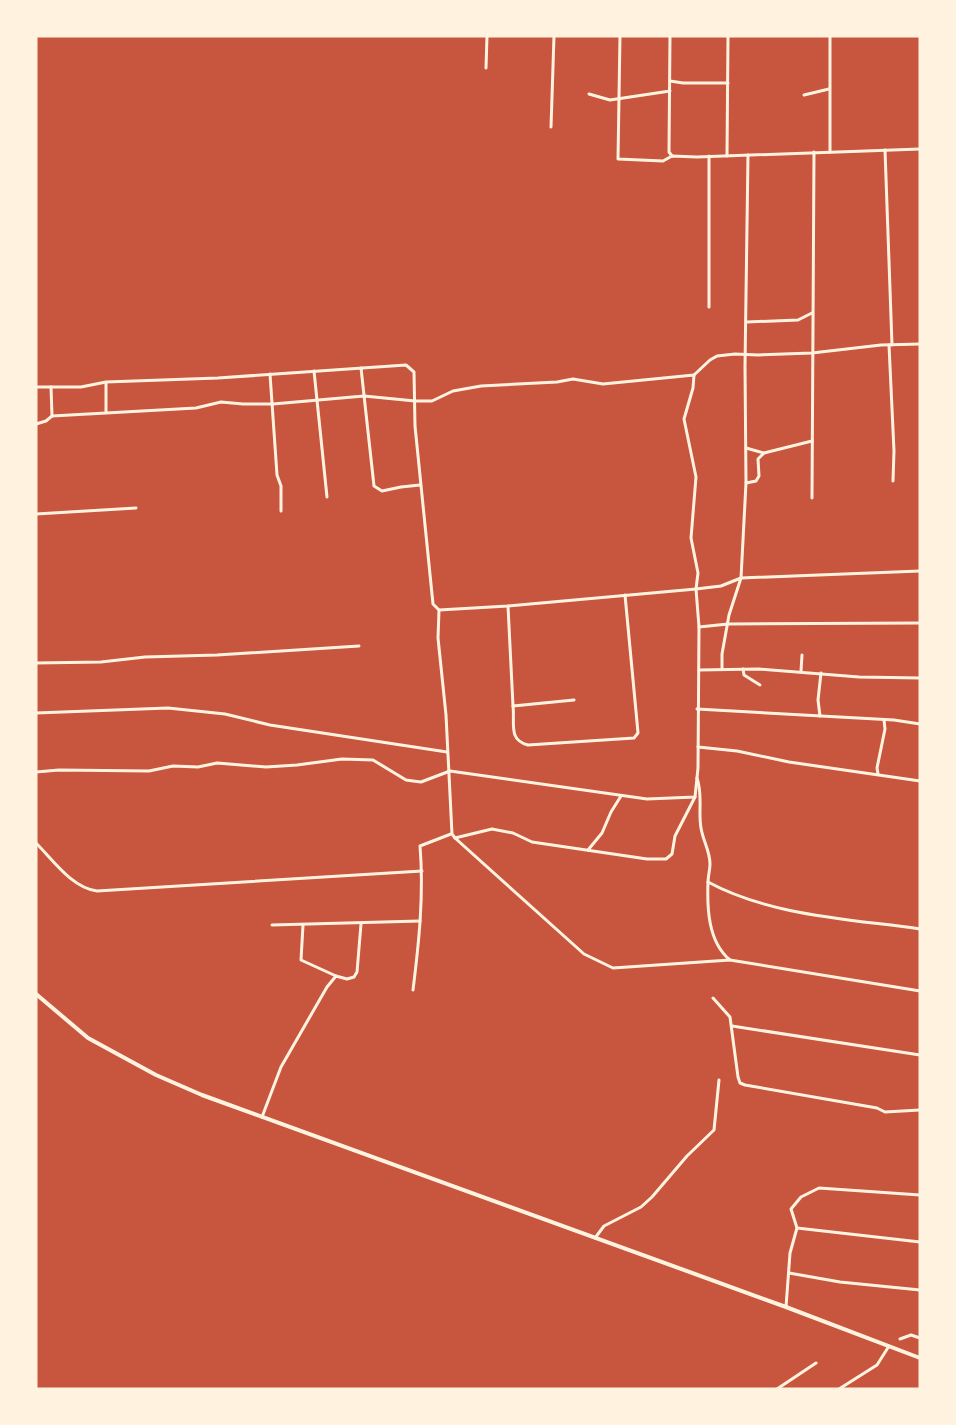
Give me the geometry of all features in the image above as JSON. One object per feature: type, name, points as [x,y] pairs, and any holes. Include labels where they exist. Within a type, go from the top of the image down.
[{"type":"main road","points":[[36,994],[88,1038],[114,1054],[156,1076],[202,1095],[920,1358]]},
{"type":"street","points":[[486,69],[487,36]]},
{"type":"street","points":[[551,127],[554,36]]},
{"type":"street","points":[[620,36],[618,159],[663,161],[672,156],[920,149]]},
{"type":"street","points":[[670,36],[669,152],[672,156]]},
{"type":"street","points":[[727,156],[728,36]]},
{"type":"street","points":[[830,36],[830,152]]},
{"type":"street","points":[[670,81],[728,83]]},
{"type":"street","points":[[804,95],[830,89]]},
{"type":"street","points":[[589,94],[605,100],[670,91]]},
{"type":"street","points":[[885,150],[893,481]]},
{"type":"street","points":[[812,498],[814,152]]},
{"type":"street","points":[[722,669],[722,654],[732,603],[741,578],[746,483],[748,155]]},
{"type":"street","points":[[709,156],[709,307]]},
{"type":"street","points":[[747,322],[798,320],[813,312]]},
{"type":"street","points":[[413,990],[420,921],[422,871],[420,846],[444,835],[453,836],[492,829],[513,833],[532,842],[647,859],[666,859],[672,854],[675,836],[695,798],[697,776],[699,627],[696,589],[698,573],[691,538],[696,477],[684,419],[693,388],[694,375],[703,364],[717,356],[812,353],[920,344]]},
{"type":"street","points":[[36,387],[81,387],[106,382],[406,365],[414,372],[415,426],[420,485],[433,604],[439,609],[508,606],[696,589],[721,585],[741,578],[920,571]]},
{"type":"street","points":[[362,368],[374,486],[377,490],[382,491],[420,485]]},
{"type":"street","points":[[314,371],[327,497]]},
{"type":"street","points":[[270,374],[277,475],[281,486],[281,511]]},
{"type":"street","points":[[36,424],[52,416],[196,408],[220,402],[273,404],[364,396],[432,401],[453,391],[481,386],[573,379],[603,384],[694,375]]},
{"type":"street","points":[[106,382],[106,412]]},
{"type":"street","points":[[51,387],[52,416]]},
{"type":"street","points":[[746,448],[764,453],[812,441]]},
{"type":"street","points":[[746,483],[756,481],[759,476],[758,459],[764,453]]},
{"type":"street","points":[[36,514],[136,508]]},
{"type":"street","points":[[508,606],[515,738],[519,743],[528,745],[634,738],[638,733],[625,595]]},
{"type":"street","points":[[439,609],[438,638],[446,715],[453,836],[584,954],[613,968],[729,960],[920,991]]},
{"type":"street","points":[[699,627],[728,624],[920,623]]},
{"type":"street","points":[[36,663],[217,656],[359,646]]},
{"type":"street","points":[[801,671],[802,655]]},
{"type":"street","points":[[699,670],[743,668],[886,678],[920,678]]},
{"type":"street","points":[[743,668],[744,675],[760,685]]},
{"type":"street","points":[[820,716],[818,700],[821,673]]},
{"type":"street","points":[[513,706],[574,700]]},
{"type":"street","points":[[36,713],[168,708],[225,714],[270,725],[447,752]]},
{"type":"street","points":[[697,710],[920,724]]},
{"type":"street","points":[[878,774],[885,720]]},
{"type":"street","points":[[698,747],[737,751],[789,762],[920,781]]},
{"type":"street","points":[[36,772],[149,771],[174,766],[198,767],[217,763],[266,766],[297,765],[342,759],[373,760],[406,780],[421,782],[450,771],[647,800],[695,798]]},
{"type":"street","points":[[697,776],[701,794],[701,830],[710,858],[709,914],[713,936],[724,956],[729,960]]},
{"type":"street","points":[[588,850],[602,833],[621,796]]},
{"type":"street","points":[[36,843],[77,884],[86,890],[97,891],[422,871]]},
{"type":"street","points":[[708,882],[732,895],[797,911],[920,929]]},
{"type":"street","points":[[272,925],[420,921]]},
{"type":"street","points":[[303,925],[301,960],[347,979],[354,977],[357,972],[361,924]]},
{"type":"street","points":[[262,1117],[281,1067],[327,987],[336,976]]},
{"type":"street","points":[[713,999],[726,1010],[732,1026],[740,1083],[877,1108],[885,1112],[920,1110]]},
{"type":"street","points":[[732,1026],[920,1055]]},
{"type":"street","points":[[596,1238],[604,1227],[633,1212],[652,1197],[687,1156],[714,1130],[719,1080]]},
{"type":"street","points":[[786,1307],[790,1253],[797,1228],[791,1209],[801,1197],[819,1188],[920,1195]]},
{"type":"street","points":[[797,1228],[920,1242]]},
{"type":"street","points":[[789,1273],[840,1282],[920,1290]]},
{"type":"street","points":[[900,1339],[911,1335],[920,1338]]},
{"type":"street","points":[[839,1389],[877,1365],[889,1346]]},
{"type":"street","points":[[777,1389],[816,1363]]}]
